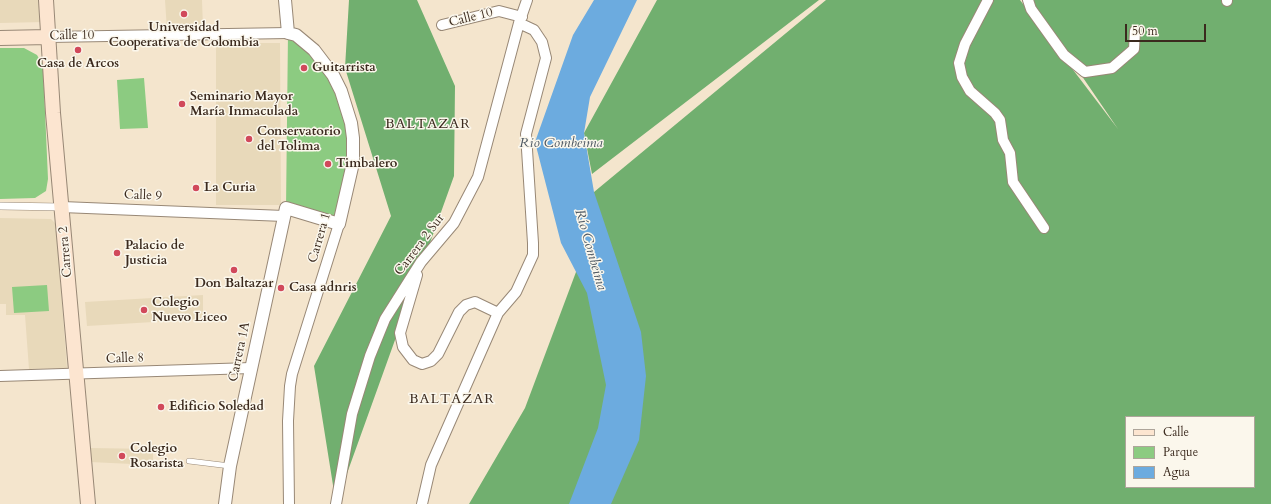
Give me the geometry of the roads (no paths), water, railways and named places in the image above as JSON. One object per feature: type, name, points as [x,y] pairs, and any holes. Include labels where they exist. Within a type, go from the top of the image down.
[{"type":"main road","name":"Carrera 2","points":[[46,0],[62,207],[78,374],[88,504]]},
{"type":"main road","name":"Calle 10","points":[[0,38],[48,37]]},
{"type":"street","points":[[285,0],[288,33]]},
{"type":"street","name":"Carrera 2 Sur","points":[[336,504],[352,414],[370,356],[385,319],[420,262],[454,223],[478,177],[521,20],[528,0]]},
{"type":"street","points":[[988,0],[965,44],[959,63],[962,77],[970,91],[995,113],[1000,120],[1003,140],[1010,153],[1013,182],[1018,192],[1044,228]]},
{"type":"street","points":[[1028,0],[1031,9],[1064,55],[1085,72],[1112,68],[1134,49],[1135,31]]},
{"type":"street","name":"Calle 10","points":[[422,504],[431,465],[498,313],[516,292],[533,255],[534,243],[526,134],[546,58],[542,42],[534,30],[521,20],[499,11],[442,25]]},
{"type":"street","name":"Calle 10","points":[[48,37],[288,33]]},
{"type":"street","name":"Carrera 1","points":[[288,33],[296,35],[306,43],[323,60],[333,75],[347,105],[353,138],[353,163],[338,224],[292,374],[288,421],[289,504]]},
{"type":"street","name":"Calle 9","points":[[0,206],[285,212],[338,224]]},
{"type":"street","name":"Carrera 1A","points":[[225,504],[230,466],[285,212]]},
{"type":"street","points":[[420,262],[400,333],[403,347],[413,360],[422,364],[431,361],[438,354],[459,312],[466,305],[475,302],[498,313]]},
{"type":"street","name":"Calle 8","points":[[0,376],[251,368]]},
{"type":"lane","points":[[189,461],[230,466]]},
{"type":"water","name":"Rio Combeima","points":[[594,0],[637,0],[590,97],[584,133],[594,192],[641,332],[646,376],[639,440],[611,504],[569,504],[598,428],[606,385],[587,293],[561,243],[535,142],[573,35]]},
{"type":"place","name":"Universidad Cooperativa de Colombia","points":[[184,14]]},
{"type":"place","name":"Casa de Arcos","points":[[78,50]]},
{"type":"place","name":"Guitarrista","points":[[304,68]]},
{"type":"place","name":"Seminario Mayor María Inmaculada","points":[[182,104]]},
{"type":"place","name":"Conservatorio del Tolima","points":[[249,139]]},
{"type":"place","name":"Timbalero","points":[[328,164]]},
{"type":"place","name":"La Curia","points":[[196,188]]},
{"type":"place","name":"Palacio de Justicia","points":[[117,253]]},
{"type":"place","name":"Don Baltazar","points":[[234,270]]},
{"type":"place","name":"Casa adnris","points":[[281,288]]},
{"type":"place","name":"Colegio Nuevo Liceo","points":[[144,310]]},
{"type":"place","name":"Edificio Soledad","points":[[161,407]]},
{"type":"place","name":"Colegio Rosarista","points":[[122,456]]},
{"type":"district","name":"BALTAZAR","points":[[428,125]]},
{"type":"district","name":"BALTAZAR","points":[[452,400]]},
{"type":"water label","name":"Río Combeima","points":[[590,250]]}]
